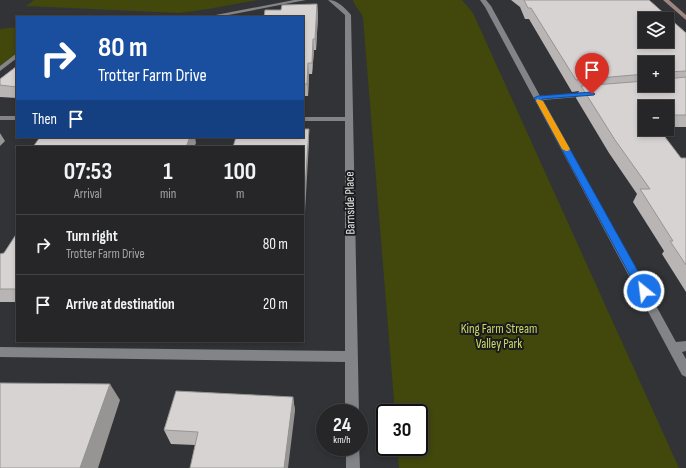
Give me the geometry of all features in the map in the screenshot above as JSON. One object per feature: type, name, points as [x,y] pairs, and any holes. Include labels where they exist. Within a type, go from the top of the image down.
[{"type":"street","points":[[214,16],[303,0]]},
{"type":"street","name":"Barnside Place","points":[[331,0],[348,15],[352,404]]},
{"type":"street","points":[[483,0],[488,6],[538,98],[680,346],[686,371]]},
{"type":"street","points":[[666,0],[686,18]]},
{"type":"street","points":[[0,69],[16,56]]},
{"type":"street","points":[[538,98],[599,93]]},
{"type":"street","points":[[0,118],[16,118]]},
{"type":"street","points":[[304,119],[349,119]]},
{"type":"street","points":[[0,352],[352,357]]},
{"type":"street","points":[[353,456],[353,468]]},
{"type":"green space","points":[[34,0],[257,0],[179,13],[26,6]]},
{"type":"green space","name":"King Farm Stream Valley Park","points":[[353,0],[462,0],[473,13],[679,468],[399,468],[398,456],[428,456],[428,404],[394,404],[363,18]]},
{"type":"green space","points":[[16,27],[16,56],[0,69],[0,29]]},
{"type":"building","points":[[524,0],[649,0],[662,12],[638,12],[638,48],[674,48],[674,22],[686,33],[686,71],[674,72],[674,56],[638,56],[638,75],[576,80],[531,8],[528,8]]},
{"type":"building","points":[[317,4],[312,63],[308,63],[307,84],[304,84],[304,16],[264,16],[265,10],[281,10],[282,5]]},
{"type":"building","points":[[16,67],[16,87],[0,85],[0,79]]},
{"type":"building","points":[[686,77],[686,115],[674,115],[674,100],[638,100],[638,136],[664,136],[681,158],[686,158],[686,265],[670,241],[673,241],[640,189],[650,189],[615,140],[581,86],[638,82],[638,92],[674,92],[674,78]]},
{"type":"building","points":[[304,129],[309,129],[304,203],[304,146],[233,146],[236,138],[304,138]]},
{"type":"building","points":[[39,138],[190,138],[186,146],[34,146]]},
{"type":"building","points":[[16,235],[16,289],[0,289],[0,254],[4,253]]},
{"type":"building","points":[[0,383],[110,384],[80,468],[0,468]]},
{"type":"building","points":[[176,391],[293,397],[284,468],[190,468],[198,432],[164,430]]},
{"type":"slow traffic","points":[[539,101],[566,149]]},
{"type":"route","points":[[592,94],[538,98],[644,291]]}]
